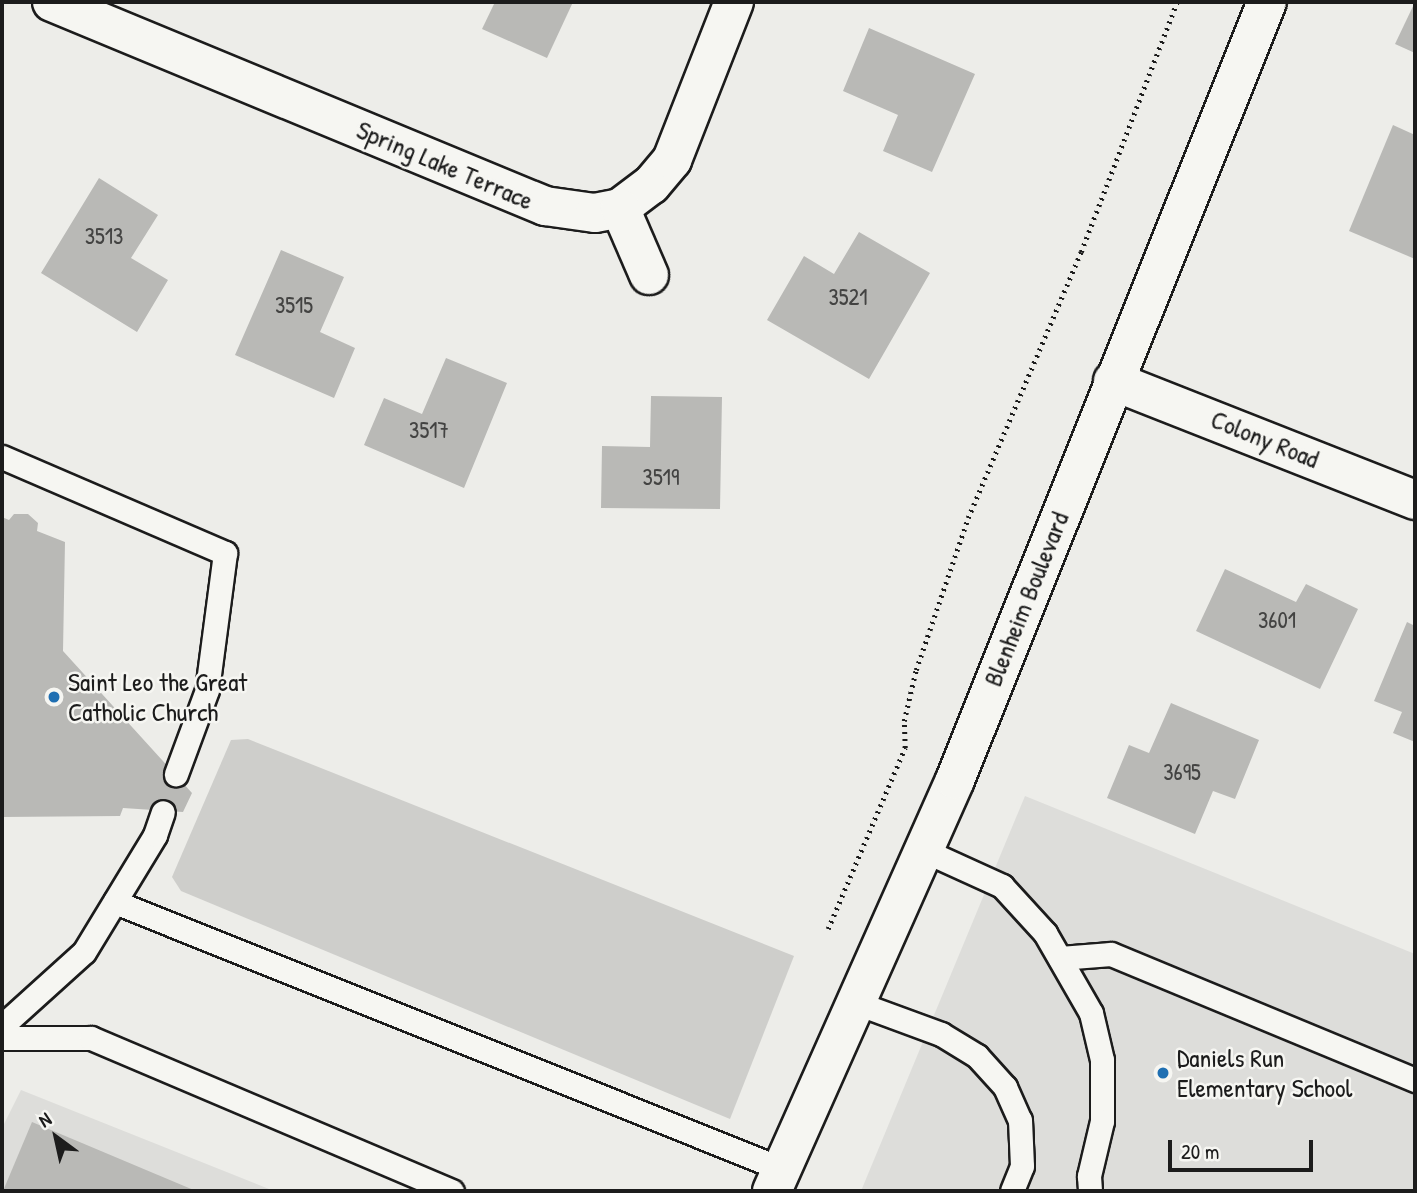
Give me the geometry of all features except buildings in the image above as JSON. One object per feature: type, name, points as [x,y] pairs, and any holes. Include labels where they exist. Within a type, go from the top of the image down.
[{"type":"main road","name":"Spring Lake Terrace","points":[[52,2],[545,206],[567,212],[620,208]]},
{"type":"main road","points":[[649,275],[620,208],[651,185],[672,160],[734,2]]},
{"type":"main road","name":"Blenheim Boulevard","points":[[777,1180],[923,850],[1266,2]]},
{"type":"main road","name":"Colony Road","points":[[1114,381],[1415,500]]},
{"type":"lane","points":[[2,457],[225,553],[207,690],[176,774]]},
{"type":"lane","points":[[2,1027],[84,952],[115,902],[163,812]]},
{"type":"lane","points":[[923,850],[1002,887],[1045,933],[1091,1013],[1102,1060],[1102,1121],[1089,1176],[1090,1191]]},
{"type":"lane","points":[[115,902],[777,1180]]},
{"type":"lane","points":[[1060,958],[1111,954],[1415,1080]]},
{"type":"lane","points":[[854,1002],[941,1034],[977,1056],[1005,1087],[1020,1120],[1022,1166],[1012,1191]]},
{"type":"lane","points":[[2,1038],[91,1038],[452,1191]]},
{"type":"path","points":[[828,929],[905,748],[904,721],[916,670],[968,517],[1081,252],[1177,2]]},
{"type":"shaded area","points":[[248,739],[794,956],[730,1119],[181,891],[172,877],[231,740]]},
{"type":"shaded area","name":"Daniels Run Elementary School","points":[[1025,796],[1415,954],[1415,1191],[861,1191]]},
{"type":"shaded area","points":[[21,1090],[274,1191],[2,1191],[2,1128]]},
{"type":"place","name":"Saint Leo the Great Catholic Church","points":[[54,697]]},
{"type":"place","name":"Daniels Run Elementary School","points":[[1163,1073]]}]
